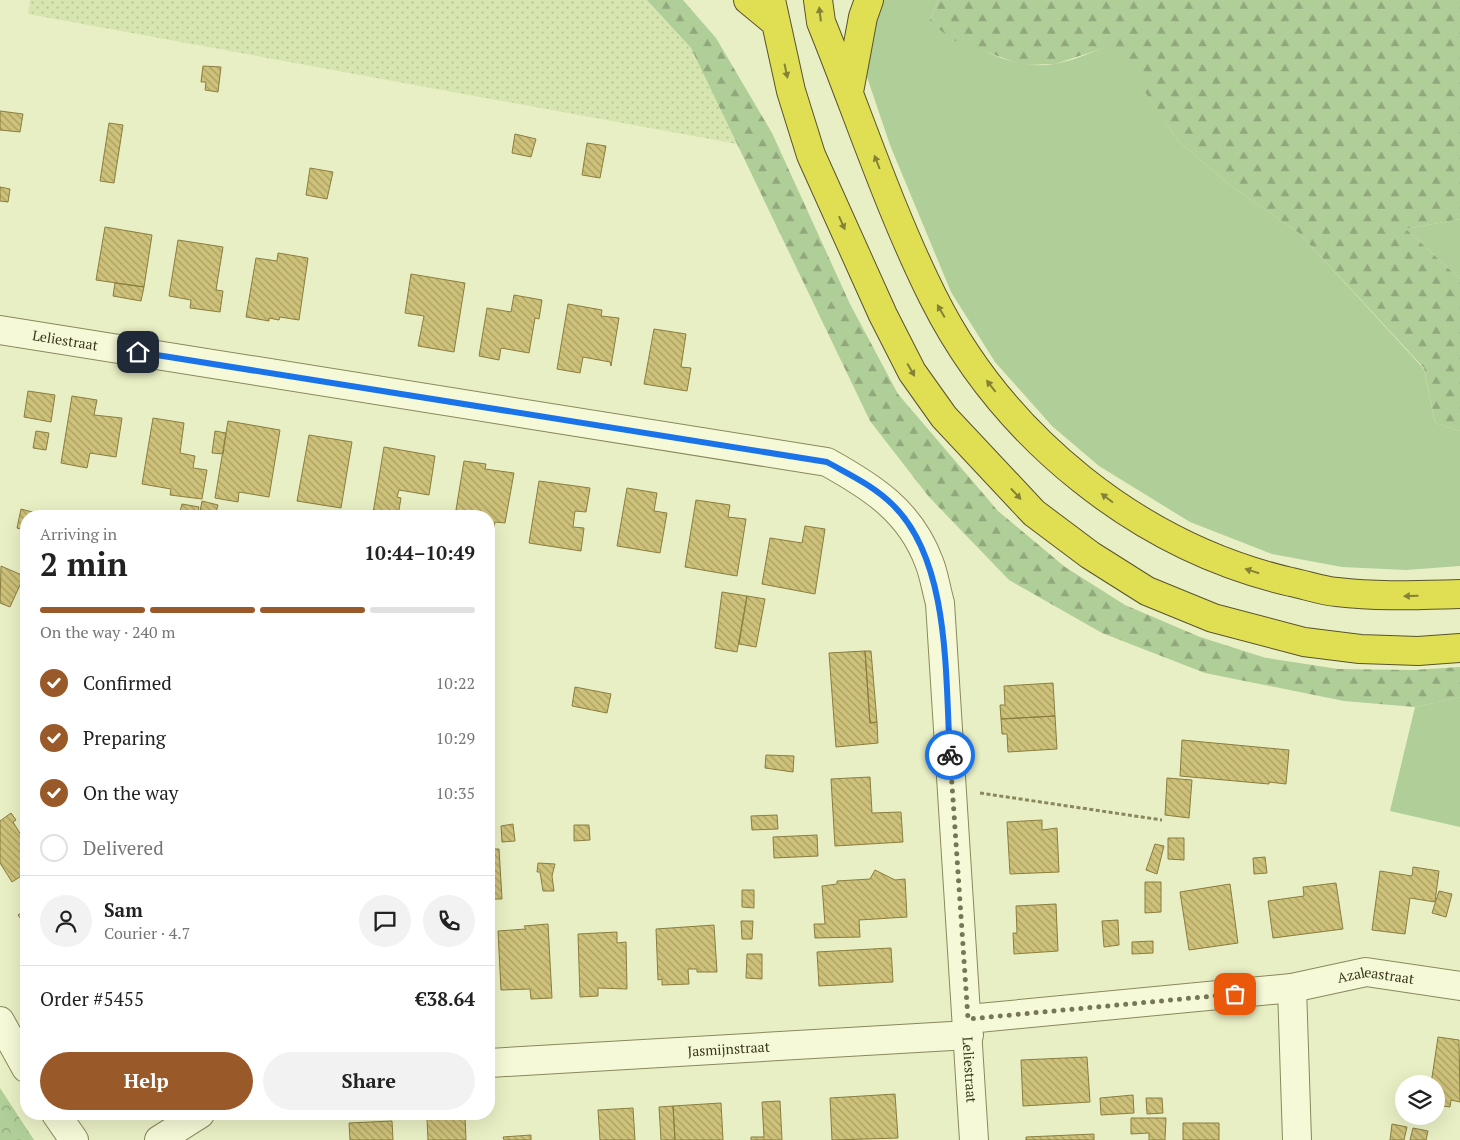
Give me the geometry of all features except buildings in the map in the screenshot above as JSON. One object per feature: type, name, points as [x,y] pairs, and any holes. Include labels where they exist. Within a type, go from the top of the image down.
[{"type":"highway","points":[[748,0],[774,11],[791,90],[811,155],[883,315],[912,372],[944,417],[1034,513],[1090,555],[1147,591],[1213,618],[1304,642],[1360,649],[1418,651],[1460,648]]},
{"type":"highway","points":[[818,0],[820,22],[900,221],[934,298],[966,354],[1014,415],[1061,462],[1112,502],[1163,535],[1219,561],[1272,578],[1335,592],[1399,596],[1460,594]]},
{"type":"highway","points":[[849,92],[862,17],[869,0]]},
{"type":"street","name":"Leliestraat","points":[[0,330],[827,462],[868,485],[894,506],[915,534],[929,561],[940,603],[974,1140]]},
{"type":"street","name":"Azaleastraat","points":[[968,1027],[1292,988],[1366,972],[1460,986]]},
{"type":"street","points":[[1292,988],[1297,1140]]},
{"type":"street","points":[[0,1021],[20,1057]]},
{"type":"street","name":"Jasmijnstraat","points":[[495,1063],[968,1027]]},
{"type":"street","points":[[60,1120],[74,1140]]},
{"type":"street","points":[[159,1140],[191,1120]]},
{"type":"path","points":[[952,788],[1162,820]]},
{"type":"green space","points":[[30,0],[647,0],[691,48],[737,144],[28,14]]},
{"type":"green space","points":[[647,0],[683,0],[716,38],[772,133],[850,304],[898,394],[998,511],[1065,567],[1125,605],[1200,637],[1266,658],[1338,669],[1413,670],[1460,667],[1460,697],[1415,707],[1344,701],[1205,673],[1102,633],[1009,580],[929,497],[870,421],[691,48]]},
{"type":"green space","points":[[884,0],[938,0],[929,22],[989,53],[1021,63],[1038,65],[1061,63],[1113,44],[1179,142],[1230,185],[1299,233],[1424,369],[1435,423],[1460,431],[1460,566],[1406,570],[1342,567],[1272,554],[1190,522],[1099,466],[1052,426],[995,362],[951,292],[890,145],[866,74],[874,21]]},
{"type":"green space","points":[[938,0],[1460,0],[1460,219],[1406,229],[1460,279],[1460,431],[1435,423],[1424,368],[1299,233],[1230,185],[1179,142],[1113,45],[1055,64],[1023,65],[955,41],[929,22]]},
{"type":"green space","points":[[1460,219],[1460,279],[1406,229]]},
{"type":"green space","points":[[1460,697],[1460,827],[1390,811],[1415,707]]},
{"type":"green space","points":[[0,1088],[34,1140],[0,1140]]},
{"type":"way so far","points":[[950,755],[968,1019],[1235,994]]},
{"type":"route","points":[[138,352],[827,462],[868,485],[894,506],[915,534],[929,561],[940,603],[950,755]]}]
